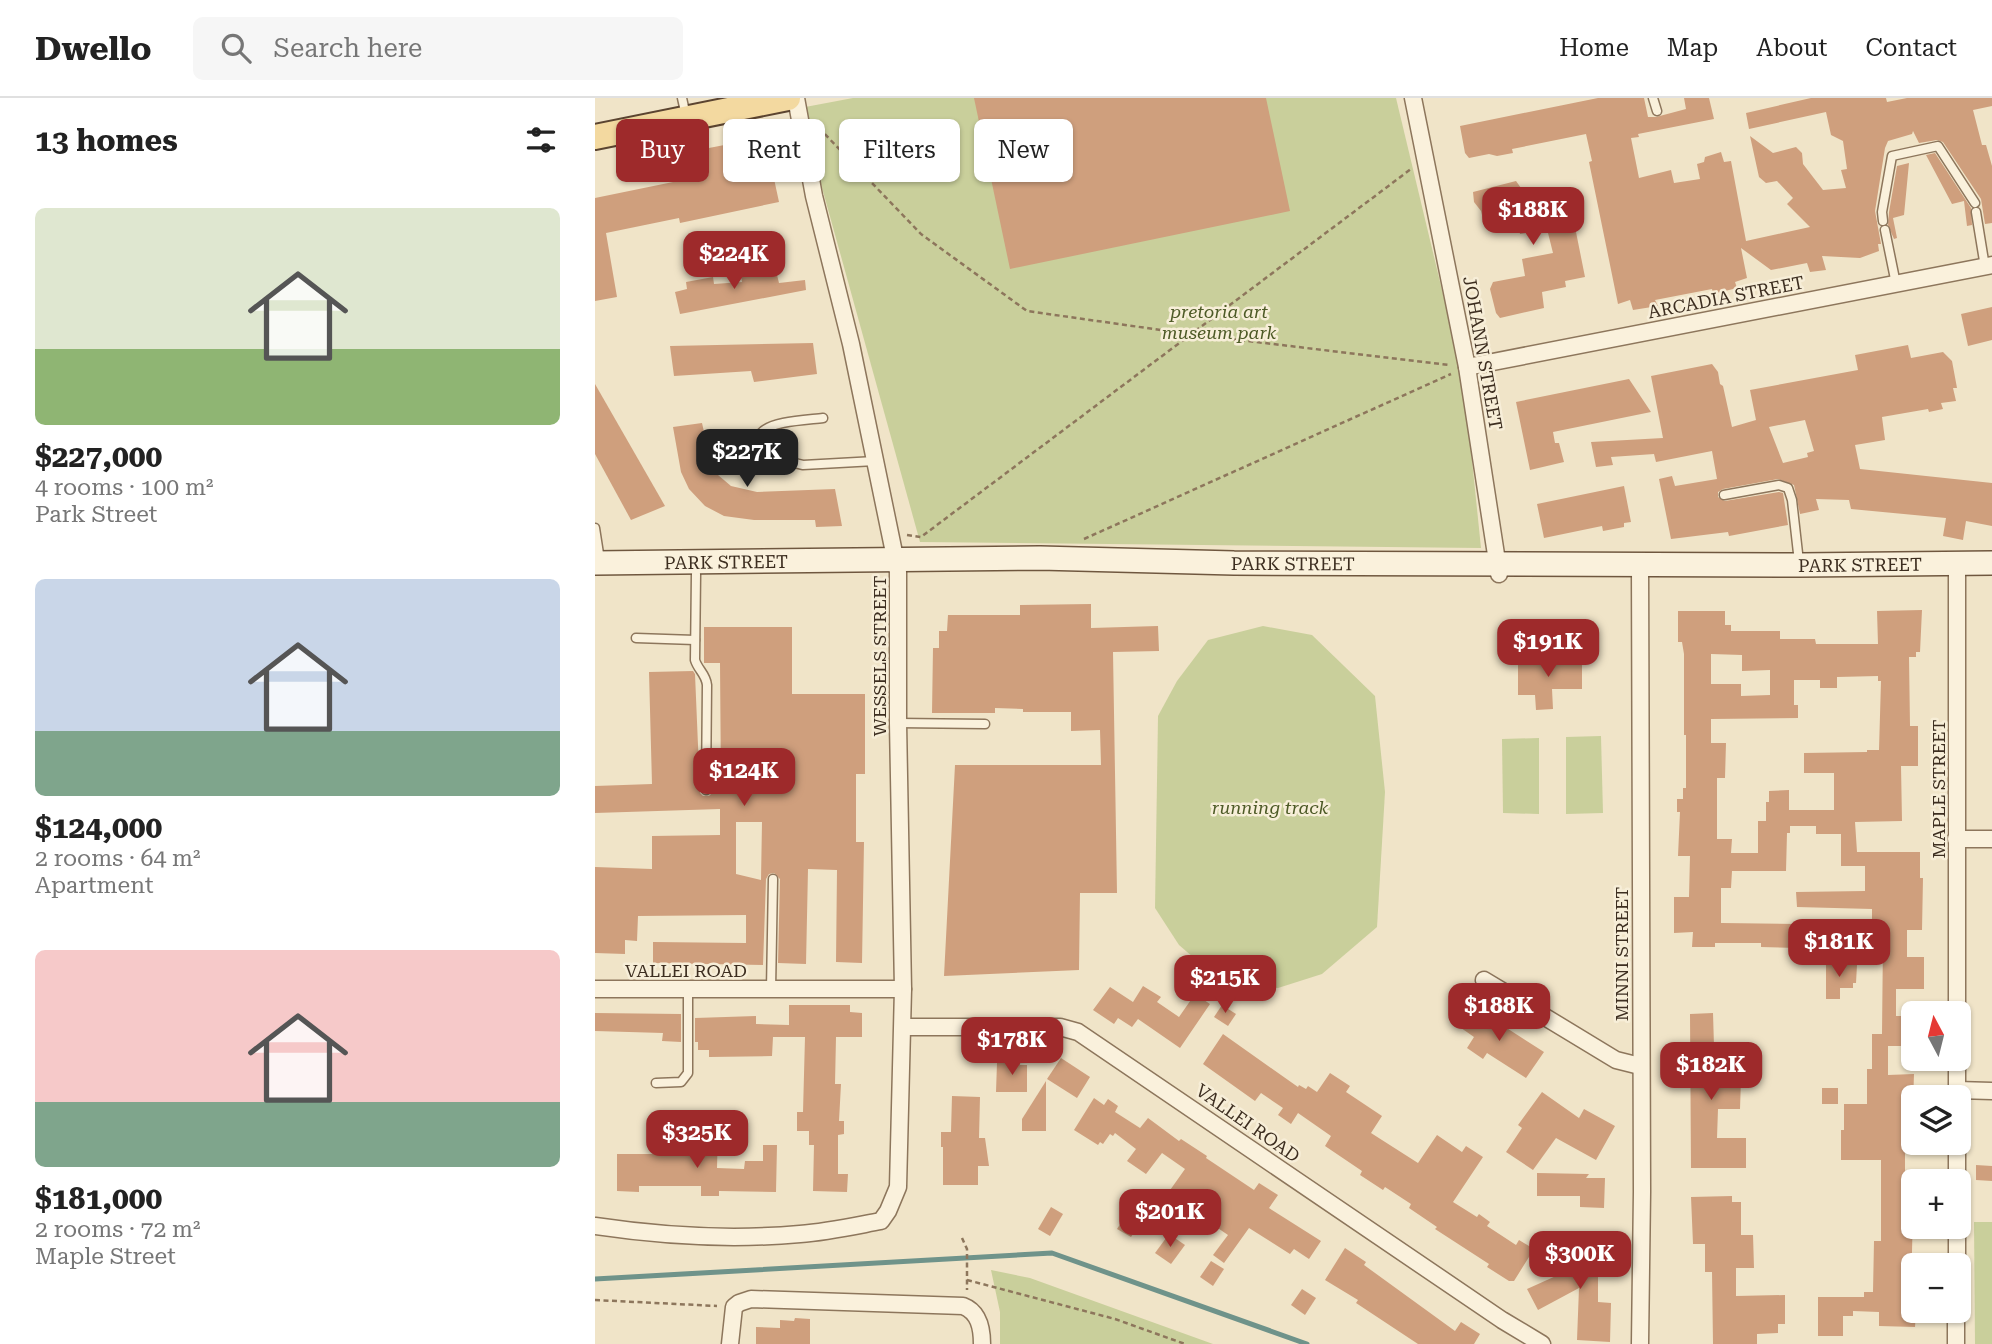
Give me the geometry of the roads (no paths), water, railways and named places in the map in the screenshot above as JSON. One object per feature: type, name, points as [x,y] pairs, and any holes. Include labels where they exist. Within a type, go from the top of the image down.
[{"type":"main road","points":[[595,137],[684,108],[788,98]]},
{"type":"street","name":"WESSELS STREET","points":[[595,1226],[636,1232],[750,1237],[802,1234],[881,1221],[898,1187],[903,989],[897,565],[851,344],[814,196],[796,98]]},
{"type":"street","name":"JOHANN STREET","points":[[1413,98],[1467,367],[1499,569]]},
{"type":"street","name":"ARCADIA STREET","points":[[1467,367],[1989,266]]},
{"type":"street","name":"PARK STREET","points":[[597,567],[696,574],[1040,558],[1640,570],[1957,570],[1992,563]]},
{"type":"street","name":"PARK STREET","points":[[597,567],[897,565]]},
{"type":"street","name":"PARK STREET","points":[[1640,570],[1800,565],[1957,570],[1992,574]]},
{"type":"street","name":"MINNI STREET","points":[[1640,570],[1640,1344]]},
{"type":"street","name":"MAPLE STREET","points":[[1957,570],[1957,1001]]},
{"type":"street","points":[[1956,839],[1992,839]]},
{"type":"street","points":[[1484,980],[1616,1060],[1640,1066]]},
{"type":"street","name":"VALLEI ROAD","points":[[595,989],[903,989]]},
{"type":"street","name":"VALLEI ROAD","points":[[903,1027],[1061,1027],[1078,1032],[1502,1320],[1542,1344]]},
{"type":"street","points":[[1971,1093],[1992,1091]]},
{"type":"street","points":[[730,1344],[734,1307],[751,1299],[955,1304],[968,1308],[981,1326],[982,1344]]},
{"type":"street","points":[[1956,1323],[1956,1344]]},
{"type":"lane","points":[[1653,98],[1657,111]]},
{"type":"lane","points":[[1883,221],[1882,212],[1892,156],[1938,146],[1976,207],[1989,266]]},
{"type":"lane","points":[[1885,230],[1896,284]]},
{"type":"lane","points":[[823,418],[773,425],[761,433],[762,439],[775,454],[795,464],[875,461]]},
{"type":"lane","points":[[1724,495],[1779,485],[1788,488],[1792,500],[1800,565]]},
{"type":"lane","points":[[595,528],[597,567]]},
{"type":"lane","points":[[696,574],[697,666],[706,678],[706,790]]},
{"type":"lane","points":[[636,638],[695,640]]},
{"type":"lane","points":[[898,723],[985,724]]},
{"type":"lane","points":[[771,989],[773,879]]},
{"type":"lane","points":[[656,1083],[681,1082],[688,1073],[688,989]]},
{"type":"waterway","points":[[595,1279],[1052,1253],[1307,1344]]},
{"type":"park label","name":"pretoria art museum park","points":[[1219,321]]},
{"type":"park label","name":"running track","points":[[1270,807]]}]
